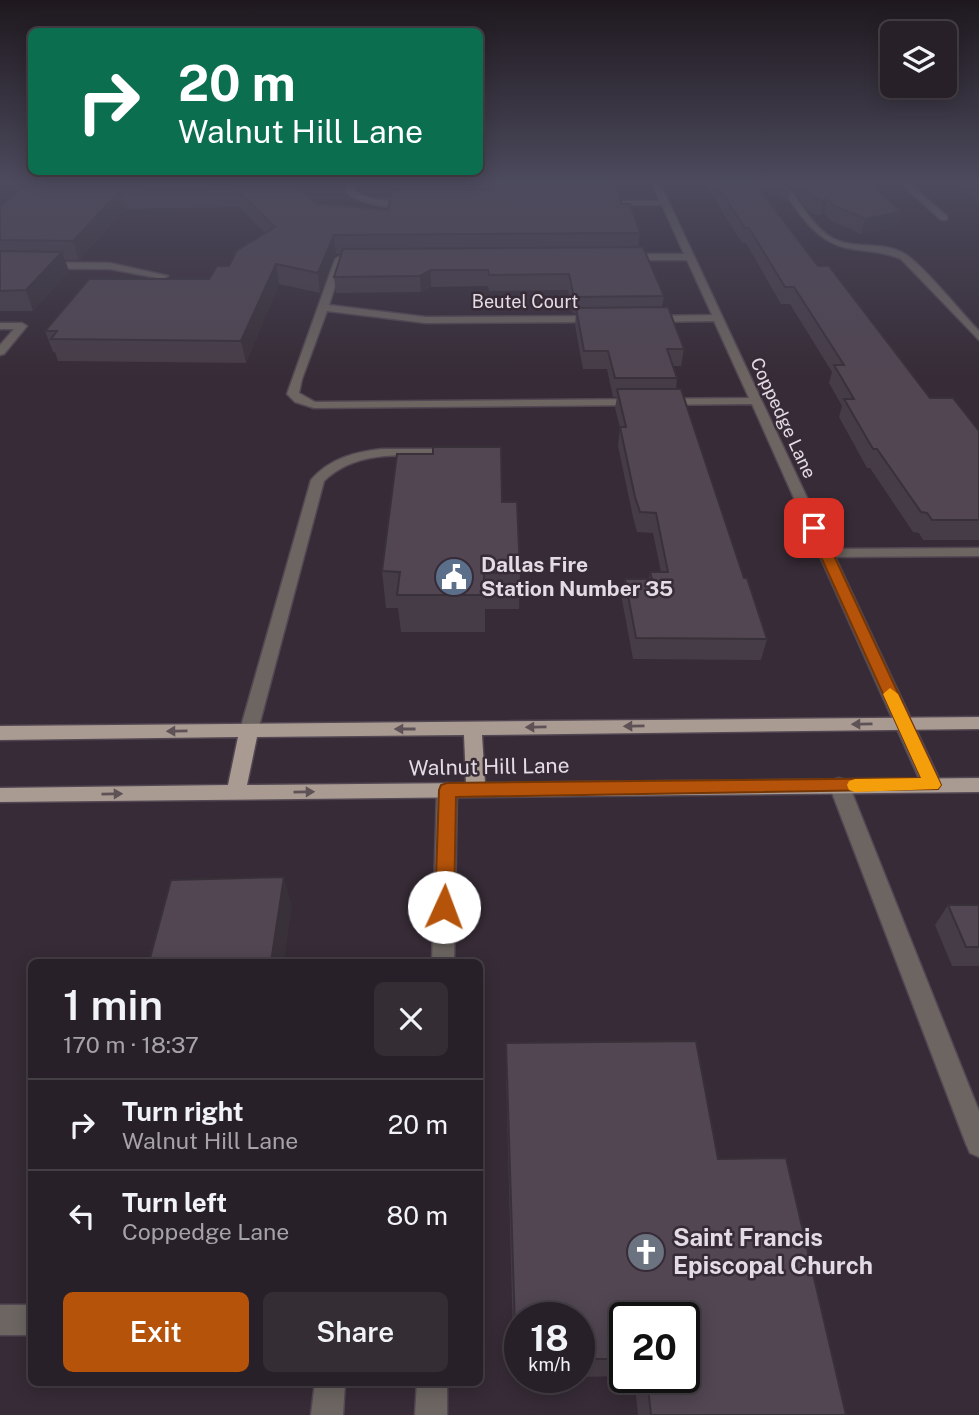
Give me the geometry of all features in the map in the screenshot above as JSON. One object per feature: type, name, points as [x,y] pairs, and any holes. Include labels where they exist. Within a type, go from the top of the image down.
[{"type":"main road","name":"Walnut Hill Lane","points":[[0,733],[979,723]]},
{"type":"main road","points":[[473,728],[476,790]]},
{"type":"main road","points":[[236,792],[249,730]]},
{"type":"main road","name":"Walnut Hill Lane","points":[[0,795],[979,785]]},
{"type":"street","name":"Coppedge Lane","points":[[685,247],[932,785]]},
{"type":"street","points":[[864,247],[896,252],[904,257],[979,337]]},
{"type":"street","points":[[609,258],[690,257]]},
{"type":"street","points":[[379,258],[339,259],[296,379],[293,394],[299,400],[314,405],[756,401]]},
{"type":"street","points":[[0,265],[110,266],[163,276]]},
{"type":"street","name":"Beutel Court","points":[[324,307],[386,318],[609,319]]},
{"type":"street","points":[[636,319],[718,318]]},
{"type":"street","points":[[0,326],[22,326],[0,352]]},
{"type":"street","points":[[249,730],[318,480],[324,471],[334,464],[362,455],[476,453]]},
{"type":"street","points":[[826,554],[979,552]]},
{"type":"street","points":[[839,785],[979,1144]]},
{"type":"street","points":[[443,959],[447,790]]},
{"type":"street","points":[[0,1320],[28,1320]]},
{"type":"street","points":[[327,1415],[330,1386]]},
{"type":"street","points":[[431,1415],[432,1386]]},
{"type":"building","points":[[242,247],[329,247],[318,273],[276,264],[241,341],[51,339],[57,331],[45,331],[89,279],[209,279],[217,266],[229,266],[234,252]]},
{"type":"building","points":[[643,247],[664,296],[574,297],[569,274],[489,275],[488,270],[431,270],[420,276],[334,277],[343,249]]},
{"type":"building","points":[[761,247],[803,247],[818,266],[829,266],[930,398],[953,398],[979,431],[979,520],[932,520],[927,513],[921,512],[877,449],[873,449],[844,399],[854,399],[834,365],[844,365],[794,287],[785,287]]},
{"type":"building","points":[[0,251],[62,252],[26,290],[0,291]]},
{"type":"building","points":[[668,307],[684,349],[667,349],[677,378],[615,378],[608,351],[584,351],[576,308]]},
{"type":"building","points":[[617,389],[681,389],[767,639],[636,638],[625,579],[652,579],[650,572],[668,572],[656,513],[640,512],[635,497],[620,427],[626,427]]},
{"type":"building","name":"Dallas Fire Station Number 35","points":[[433,447],[501,447],[502,502],[517,502],[520,573],[484,573],[484,595],[397,595],[400,572],[382,571],[397,454],[433,454]]},
{"type":"building","points":[[284,877],[271,959],[150,959],[171,880]]},
{"type":"building","points":[[948,905],[979,905],[979,947],[966,947]]},
{"type":"building","name":"Saint Francis Episcopal Church","points":[[696,1041],[718,1159],[786,1158],[846,1415],[651,1415],[649,1393],[700,1393],[700,1302],[609,1302],[609,1359],[595,1359],[595,1302],[514,1302],[506,1043]]},
{"type":"slow traffic","points":[[855,785],[932,785],[890,694]]},
{"type":"place","name":"Dallas Fire Station Number 35","points":[[454,577]]},
{"type":"place","name":"Saint Francis Episcopal Church","points":[[646,1252]]},
{"type":"route","points":[[444,907],[447,790],[932,785],[814,528]]}]
